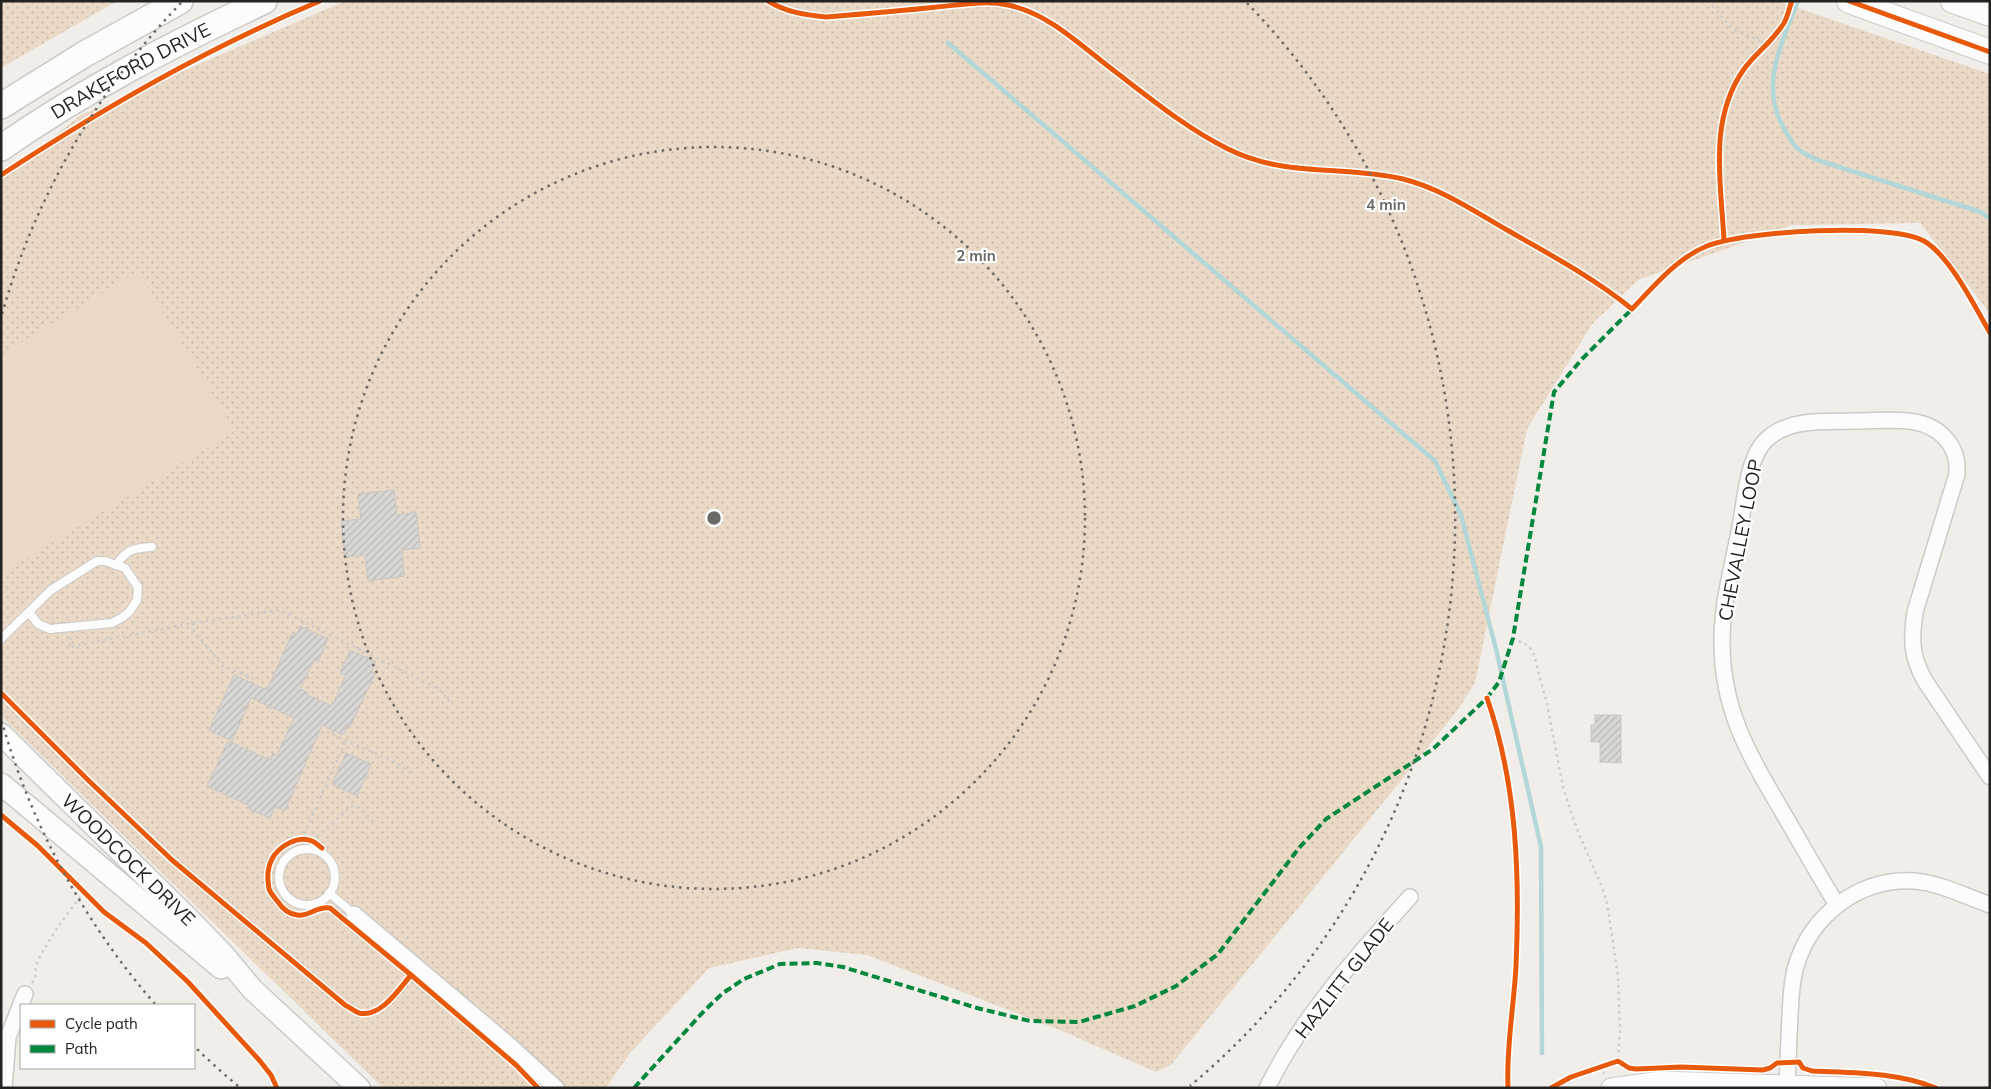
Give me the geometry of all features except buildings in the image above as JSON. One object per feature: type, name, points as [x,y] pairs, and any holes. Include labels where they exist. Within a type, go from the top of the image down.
[{"type":"highway","name":"DRAKEFORD DRIVE","points":[[1,106],[83,55],[180,1]]},
{"type":"highway","name":"DRAKEFORD DRIVE","points":[[1,148],[104,83],[196,33],[264,1]]},
{"type":"main road","points":[[1848,1],[1990,52]]},
{"type":"main road","points":[[1953,1],[1990,14]]},
{"type":"main road","name":"WOODCOCK DRIVE","points":[[1,734],[188,918],[222,953],[252,989],[359,1088]]},
{"type":"main road","name":"WOODCOCK DRIVE","points":[[1,784],[212,962],[252,989]]},
{"type":"street","name":"CHEVALLEY LOOP","points":[[1836,905],[1753,762],[1731,710],[1724,674],[1722,638],[1726,601],[1753,461],[1766,440],[1773,434],[1789,426],[1808,422],[1910,421],[1935,429],[1952,445],[1956,459],[1957,474],[1915,612],[1911,636],[1912,648],[1919,670],[1925,681],[1990,777]]},
{"type":"street","points":[[1787,1084],[1795,968],[1804,945],[1818,924],[1836,905],[1867,888],[1902,881],[1939,886],[1990,905]]},
{"type":"street","name":"HAZLITT GLADE","points":[[1267,1088],[1278,1065],[1311,1013],[1350,964],[1410,897]]},
{"type":"street","points":[[354,914],[507,1043],[556,1088]]},
{"type":"street","points":[[21,1004],[25,994]]},
{"type":"street","points":[[4,1088],[8,1037],[20,1007]]},
{"type":"street","points":[[1611,1088],[1661,1081],[1877,1088]]},
{"type":"lane","points":[[116,565],[125,552],[140,547],[152,546]]},
{"type":"lane","points":[[1,639],[29,612],[52,590],[97,561],[106,561],[125,568],[138,586],[137,600],[130,611],[112,623],[50,629],[38,624],[29,612]]},
{"type":"lane","points":[[308,849],[324,855],[330,861],[334,870],[334,879],[329,893],[320,902],[302,904],[293,901],[286,895],[279,878],[280,869],[287,858],[299,850],[308,849]]},
{"type":"lane","points":[[329,893],[354,914]]},
{"type":"path","points":[[1708,1],[1729,25],[1737,31],[1768,44]]},
{"type":"path","points":[[1762,50],[1772,39]]},
{"type":"path","points":[[73,627],[69,647],[193,623],[280,610],[439,689],[450,702]]},
{"type":"path","points":[[193,623],[194,631],[223,666],[254,679]]},
{"type":"path","points":[[1513,638],[1528,646],[1534,654],[1547,704],[1563,787],[1578,832],[1607,903],[1618,976],[1620,1031],[1618,1061]]},
{"type":"path","points":[[327,732],[397,764],[411,773]]},
{"type":"path","points":[[303,840],[346,740]]},
{"type":"path","points":[[287,858],[280,849],[295,840],[314,843],[352,806],[358,807],[375,823]]},
{"type":"path","points":[[80,886],[91,898]]},
{"type":"path","points":[[25,994],[37,976],[36,963],[69,910],[85,891]]},
{"type":"path","points":[[1594,1069],[1618,1061],[1624,1064]]},
{"type":"shaded area","points":[[1,1],[117,1],[1,68]]},
{"type":"shaded area","points":[[345,1],[1777,1],[1990,74],[1990,319],[1986,308],[1920,223],[1793,225],[1638,280],[1593,323],[1527,429],[1475,683],[1457,711],[1171,1065],[1156,1072],[1062,1031],[867,955],[798,948],[709,968],[630,1053],[606,1088],[383,1088],[1,716],[1,178],[81,115]]},
{"type":"shaded area","points":[[138,271],[235,431],[1,574],[1,355]]},
{"type":"waterway","points":[[1798,1],[1779,50],[1773,83],[1778,116],[1796,146],[1817,160],[1981,212],[1990,219]]},
{"type":"waterway","points":[[948,43],[1435,461],[1461,515],[1496,649],[1541,847],[1542,1053]]},
{"type":"marked path","points":[[634,1088],[704,1011],[723,993],[744,979],[780,964],[817,963],[843,967],[977,1008],[1030,1021],[1079,1022],[1135,1006],[1176,986],[1218,954],[1299,848],[1326,819],[1433,749],[1487,698],[1499,682],[1513,638],[1554,392],[1582,359],[1632,309]]},
{"type":"cycle path","points":[[1,175],[78,126],[196,59],[320,1]]},
{"type":"cycle path","points":[[768,1],[796,12],[826,17],[981,3],[1008,5],[1024,9],[1066,33],[1171,114],[1228,149],[1271,164],[1293,168],[1381,175],[1403,179],[1430,188],[1469,208],[1571,267],[1632,309],[1676,265],[1696,251],[1725,241],[1751,236],[1817,231],[1850,230],[1907,235],[1924,241],[1943,258],[1961,283],[1990,333]]},
{"type":"cycle path","points":[[1724,240],[1719,152],[1725,109],[1744,69],[1780,29],[1792,1]]},
{"type":"cycle path","points":[[1849,1],[1990,52]]},
{"type":"cycle path","points":[[1,693],[172,860],[345,1005],[359,1013],[375,1011],[389,1001],[411,975],[516,1065],[538,1088]]},
{"type":"cycle path","points":[[1487,698],[1505,764],[1514,830],[1516,864],[1516,966],[1509,1042],[1508,1088]]},
{"type":"cycle path","points":[[1,815],[38,846],[104,912],[146,943],[188,982],[260,1061],[271,1075],[277,1088]]},
{"type":"cycle path","points":[[322,848],[312,841],[301,839],[289,843],[279,850],[270,862],[268,870],[268,885],[272,894],[284,908],[294,914],[301,915],[330,908],[411,975]]},
{"type":"cycle path","points":[[1551,1088],[1571,1077],[1618,1061],[1629,1068],[1636,1069],[1681,1067],[1763,1070],[1777,1063],[1799,1062],[1803,1068],[1812,1071],[1890,1076],[1936,1088]]}]
